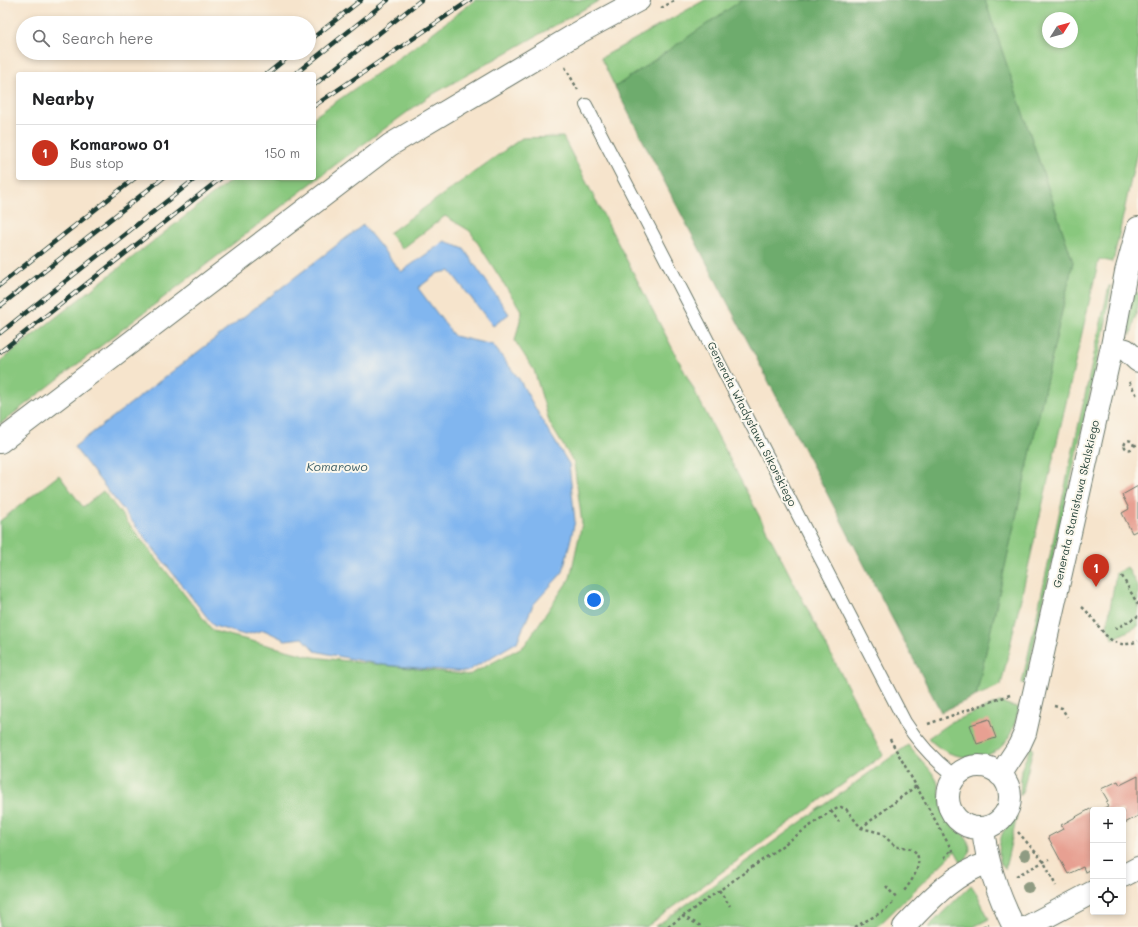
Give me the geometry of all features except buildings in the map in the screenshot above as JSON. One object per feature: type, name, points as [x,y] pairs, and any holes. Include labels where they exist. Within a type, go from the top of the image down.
[{"type":"street","points":[[0,442],[390,144],[578,32],[639,0]]},
{"type":"street","name":"Generała Stanisława Skalskiego","points":[[1000,775],[1017,750],[1025,733],[1112,346],[1126,272],[1138,228]]},
{"type":"street","points":[[1112,346],[1126,350],[1133,370]]},
{"type":"street","points":[[975,766],[992,769],[1000,775],[1005,780],[1009,788],[1009,807],[1005,815],[998,822],[983,829],[966,826],[954,816],[948,801],[948,793],[955,776],[967,768],[975,766]]},
{"type":"street","points":[[983,829],[988,863],[1000,900],[1014,927]]},
{"type":"street","points":[[904,927],[956,877],[988,863]]},
{"type":"street","points":[[1126,874],[1138,868]]},
{"type":"street","points":[[1027,927],[1090,894]]},
{"type":"lane","name":"Generała Władysława Sikorskiego","points":[[586,105],[913,734],[932,757],[955,776]]},
{"type":"path","points":[[562,62],[586,105]]},
{"type":"path","points":[[1133,370],[1138,397]]},
{"type":"path","points":[[1134,446],[1138,444]]},
{"type":"path","points":[[1122,576],[1138,605]]},
{"type":"path","points":[[1082,607],[1090,614],[1110,641],[1122,644],[1138,641]]},
{"type":"path","points":[[1115,629],[1138,616]]},
{"type":"path","points":[[913,734],[924,726],[1010,695]]},
{"type":"path","points":[[1051,706],[1062,708],[1067,717]]},
{"type":"path","points":[[890,739],[965,872]]},
{"type":"path","points":[[861,828],[916,786]]},
{"type":"path","points":[[668,927],[831,810],[841,806],[846,809],[861,828],[881,833],[893,845],[907,846],[916,852],[918,866],[915,875],[897,899],[882,912],[855,927]]},
{"type":"path","points":[[831,810],[839,822]]},
{"type":"path","points":[[1018,832],[1044,862],[1059,893]]},
{"type":"path","points":[[1011,879],[1049,859]]},
{"type":"path","points":[[886,886],[897,899]]},
{"type":"path","points":[[719,890],[730,906]]},
{"type":"path","points":[[682,916],[703,927]]},
{"type":"green space","points":[[475,0],[600,0],[428,97],[316,180],[316,116],[410,50]]},
{"type":"green space","points":[[705,0],[742,0],[615,87],[601,58]]},
{"type":"green space","points":[[742,0],[985,0],[1073,262],[976,696],[941,712],[615,87]]},
{"type":"green space","points":[[985,0],[1138,0],[1138,147],[1113,262],[1099,259],[1001,685],[976,696],[1073,262]]},
{"type":"green space","points":[[563,137],[883,755],[646,927],[0,927],[0,521],[59,475],[83,507],[103,491],[213,631],[313,657],[469,675],[524,646],[570,578],[582,523],[574,463],[550,424],[534,370],[515,341],[522,312],[470,231],[445,216],[402,249],[389,233],[522,138]]},
{"type":"green space","points":[[231,180],[316,180],[0,424],[0,361]]},
{"type":"green space","points":[[1109,286],[1111,286],[1106,321],[1025,684],[1022,683]]},
{"type":"green space","points":[[1133,290],[1138,293],[1138,306],[1131,335],[1127,326]]},
{"type":"green space","points":[[1127,567],[1138,587],[1138,626],[1113,639],[1107,627],[1116,573]]},
{"type":"green space","points":[[1000,702],[1019,708],[1009,737],[1003,745],[991,754],[976,757],[959,756],[943,750],[928,738],[951,722]]},
{"type":"green space","points":[[908,745],[928,767],[937,781],[944,814],[965,837],[969,844],[970,850],[962,863],[955,851],[877,927],[655,927]]},
{"type":"green space","points":[[1031,746],[1033,749],[1022,794],[1020,796],[1021,770]]},
{"type":"green space","points":[[1014,816],[1017,816],[1005,869],[1000,862],[999,857],[1000,841],[1003,832]]},
{"type":"green space","points":[[971,885],[989,919],[973,927],[928,927]]},
{"type":"water","name":"Komarowo","points":[[363,225],[401,272],[445,241],[464,249],[509,314],[493,326],[450,271],[438,273],[418,288],[454,336],[493,345],[519,379],[569,464],[575,521],[563,572],[533,605],[517,642],[466,672],[384,665],[315,651],[303,638],[285,640],[264,630],[245,635],[214,626],[74,447]]},
{"type":"railway","points":[[316,35],[361,0]]},
{"type":"railway","points":[[316,57],[388,0]]},
{"type":"railway","points":[[316,83],[421,0]]},
{"type":"railway","points":[[316,105],[470,0]]},
{"type":"railway","points":[[269,72],[284,60]]},
{"type":"railway","points":[[298,72],[313,60]]},
{"type":"railway","points":[[0,285],[132,180]]},
{"type":"railway","points":[[0,306],[160,180]]},
{"type":"railway","points":[[0,333],[193,180]]},
{"type":"railway","points":[[0,352],[218,180]]},
{"type":"place","name":"Komarowo 01","points":[[1096,587]]}]
